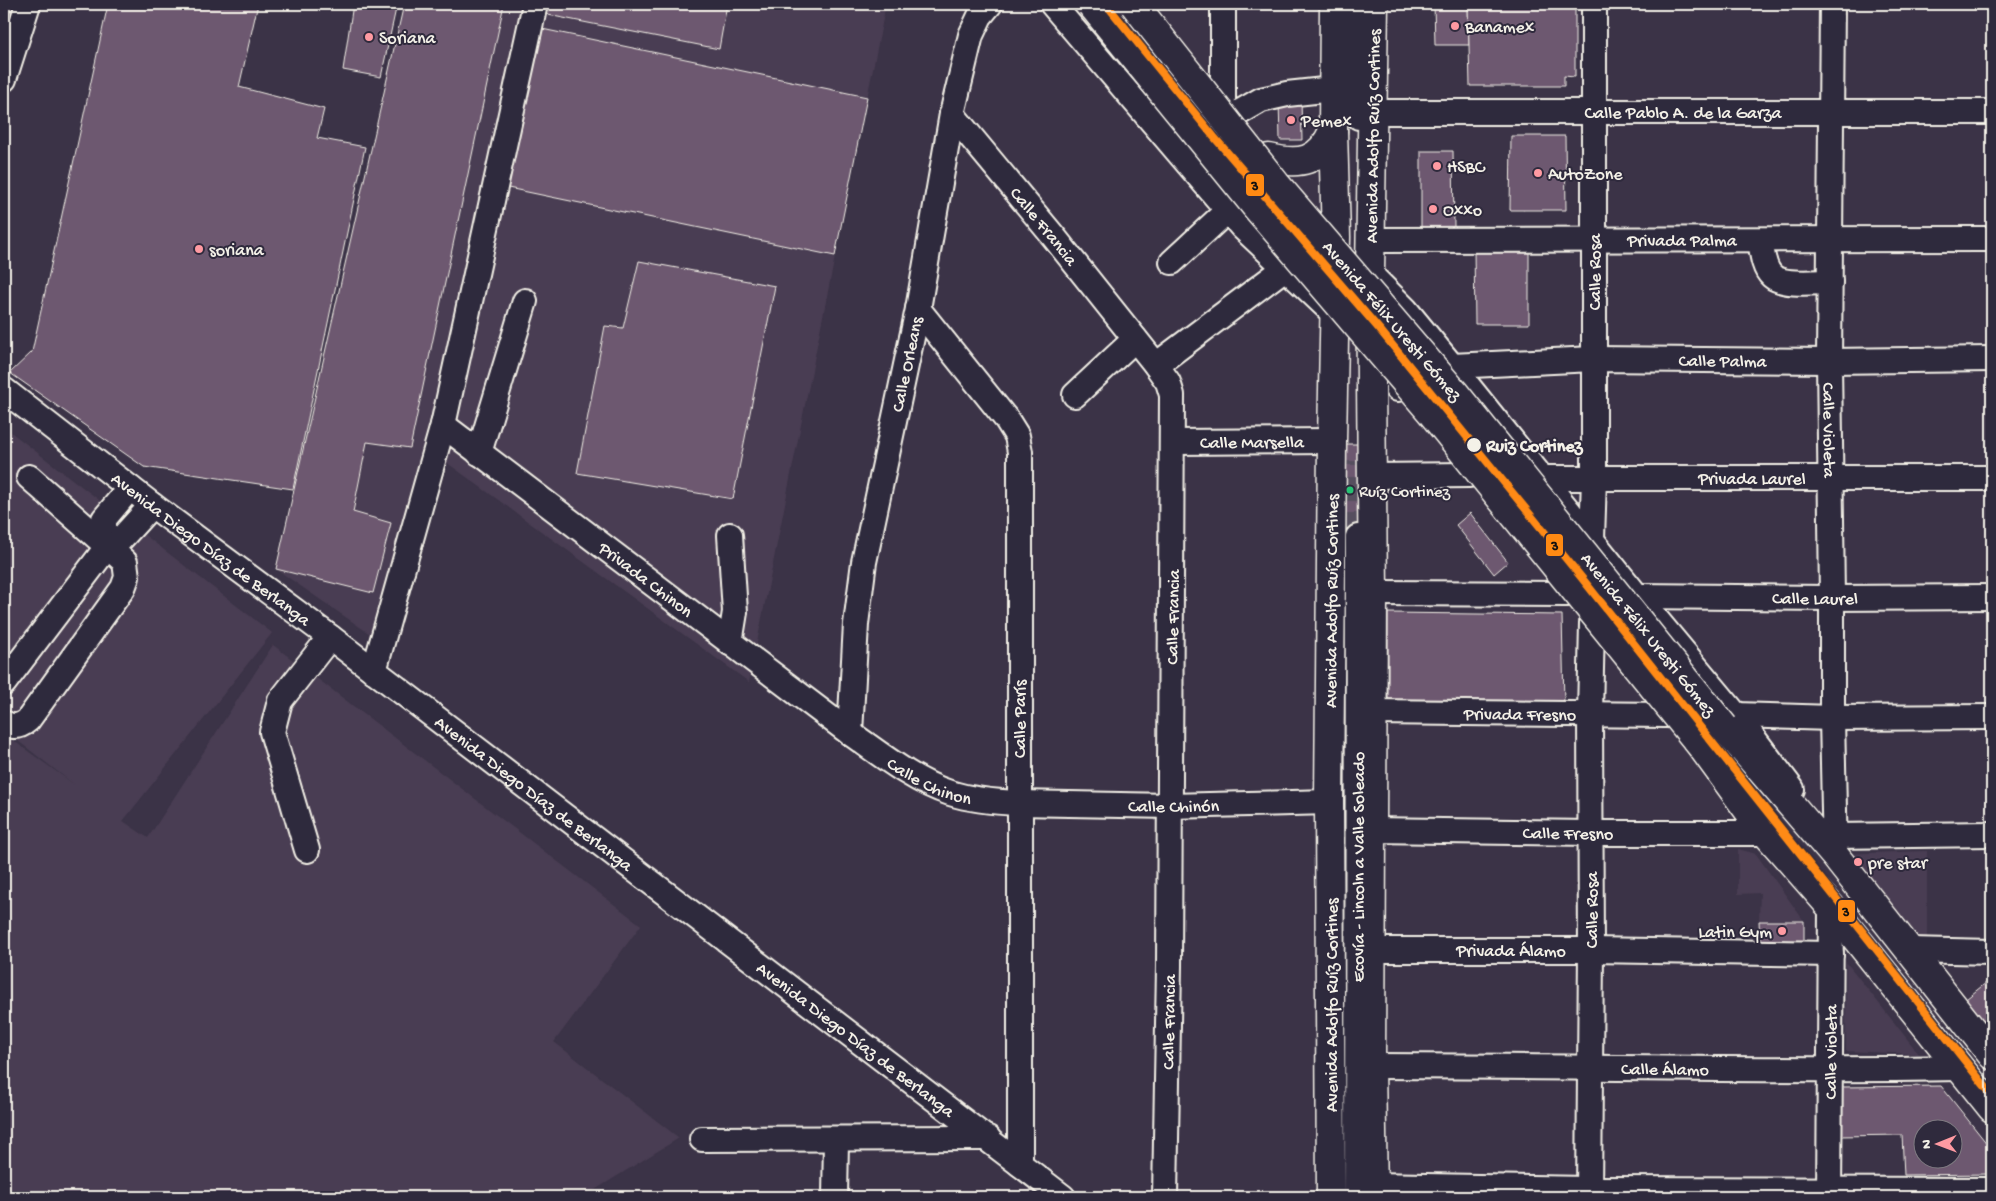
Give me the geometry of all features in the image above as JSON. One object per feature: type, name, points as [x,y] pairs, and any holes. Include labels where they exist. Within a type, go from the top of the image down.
[{"type":"main road","name":"Avenida Félix Uresti Gómez","points":[[1091,4],[1256,208],[1431,412],[1702,747],[1762,829],[1831,907],[1992,1108]]},
{"type":"main road","name":"Avenida Félix Uresti Gómez","points":[[1134,4],[1276,184],[1454,392],[1730,721],[1807,822],[1834,846],[1910,950],[1992,1056]]},
{"type":"main road","name":"Avenida Adolfo Ruíz Cortines","points":[[1334,4],[1333,131],[1356,252],[1365,349],[1372,476],[1372,950],[1367,1193]]},
{"type":"main road","name":"Avenida Adolfo Ruíz Cortines","points":[[1331,1197],[1330,802],[1344,443],[1338,318],[1356,252],[1374,112],[1374,4]]},
{"type":"main road","points":[[1269,158],[1292,162],[1303,161],[1322,150],[1333,131]]},
{"type":"street","points":[[4,79],[28,4]]},
{"type":"street","points":[[374,671],[443,425],[535,4]]},
{"type":"street","name":"Calle Orleans","points":[[850,733],[856,624],[864,562],[918,309],[952,114],[971,35],[980,16],[990,4]]},
{"type":"street","points":[[1052,4],[1235,218],[1338,318],[1365,349],[1592,623],[1666,715],[1733,806],[1762,829]]},
{"type":"street","points":[[1148,4],[1295,190],[1356,252],[1452,366],[1637,596],[1730,721],[1992,717]]},
{"type":"street","points":[[1223,4],[1229,107]]},
{"type":"street","points":[[1344,4],[1356,252]]},
{"type":"street","points":[[1356,252],[1359,4]]},
{"type":"street","name":"Calle Rosa","points":[[1592,539],[1594,478],[1594,4]]},
{"type":"street","name":"Calle Violeta","points":[[1832,4],[1829,361],[1834,846]]},
{"type":"street","points":[[1229,107],[1287,94],[1333,89]]},
{"type":"street","name":"Calle Pablo A. de la Garza","points":[[1374,112],[1992,112]]},
{"type":"street","name":"Calle Francia","points":[[952,114],[1054,237],[1135,339],[1168,382],[1172,395],[1170,806],[1165,1197]]},
{"type":"street","points":[[1235,218],[1252,229],[1274,226],[1283,220],[1290,211],[1294,201],[1295,190]]},
{"type":"street","points":[[1172,262],[1235,218]]},
{"type":"street","name":"Privada Palma","points":[[1356,252],[1594,240],[1992,239]]},
{"type":"street","points":[[1760,240],[1763,260],[1772,276],[1786,282],[1830,282]]},
{"type":"street","points":[[1156,366],[1285,268]]},
{"type":"street","points":[[479,453],[525,301]]},
{"type":"street","name":"Calle París","points":[[918,309],[1007,420],[1016,436],[1020,452],[1020,1164]]},
{"type":"street","points":[[1076,395],[1135,339]]},
{"type":"street","points":[[1344,443],[1365,349]]},
{"type":"street","name":"Calle Palma","points":[[1398,389],[1398,375],[1406,364],[1421,362],[1452,366],[1593,359],[1829,361],[1992,359]]},
{"type":"street","name":"Avenida Diego Díaz de Berlanga","points":[[4,390],[152,505],[330,637],[1063,1197]]},
{"type":"street","name":"Privada Chinon","points":[[443,425],[850,733]]},
{"type":"street","name":"Calle Marsella","points":[[1173,442],[1344,443]]},
{"type":"street","points":[[1372,476],[1469,475]]},
{"type":"street","points":[[4,723],[13,726],[21,725],[28,720],[123,588],[127,577],[125,562],[28,477]]},
{"type":"street","name":"Privada Laurel","points":[[1542,478],[1992,478]]},
{"type":"street","points":[[107,547],[104,519],[130,488]]},
{"type":"street","points":[[4,683],[107,547],[129,531],[152,505]]},
{"type":"street","points":[[730,536],[735,612],[730,643]]},
{"type":"street","name":"Ecovía - Lincoln a Valle Soleado","points":[[1340,1197],[1350,537],[1367,1193]]},
{"type":"street","points":[[1373,593],[1568,594]]},
{"type":"street","name":"Calle Laurel","points":[[1637,596],[1992,597]]},
{"type":"street","name":"Calle Rosa","points":[[1588,1193],[1592,623]]},
{"type":"street","points":[[306,850],[272,732],[280,701],[330,637]]},
{"type":"street","name":"Privada Fresno","points":[[1372,712],[1666,715]]},
{"type":"street","name":"Calle Chinon","points":[[850,733],[928,784],[949,793],[997,802],[1019,803]]},
{"type":"street","name":"Calle Chinón","points":[[1019,803],[1170,806],[1330,802]]},
{"type":"street","name":"Calle Fresno","points":[[1372,830],[1591,833],[1762,829]]},
{"type":"street","points":[[1834,846],[1992,834]]},
{"type":"street","name":"Calle Violeta","points":[[1829,1193],[1831,907]]},
{"type":"street","name":"Privada Álamo","points":[[1372,950],[1591,950],[1831,954]]},
{"type":"street","points":[[1910,950],[1992,952]]},
{"type":"street","name":"Calle Álamo","points":[[1371,1066],[1589,1066],[1829,1071],[1959,1068]]},
{"type":"street","points":[[702,1139],[988,1138]]},
{"type":"street","points":[[835,1197],[836,1140]]},
{"type":"street","points":[[1367,1193],[1829,1193],[1992,1190]]},
{"type":"shaded area","points":[[404,4],[886,4],[749,682],[446,462],[373,636],[276,569]]},
{"type":"shaded area","points":[[4,427],[272,633],[123,821],[148,838],[273,645],[641,925],[554,1042],[679,1138],[583,1197],[4,1197],[4,734],[75,785],[4,730]]},
{"type":"shaded area","points":[[1738,849],[1756,854],[1804,921],[1759,921],[1760,893],[1738,894]]},
{"type":"shaded area","points":[[1927,851],[1927,945],[1911,944],[1842,854]]},
{"type":"shaded area","points":[[1846,962],[1919,1054],[1846,1051]]},
{"type":"building","name":"soriana","points":[[108,4],[258,4],[239,87],[324,109],[317,138],[365,147],[293,489],[144,467],[10,373],[32,352]]},
{"type":"building","name":"Soriana","points":[[353,4],[397,4],[381,77],[343,70]]},
{"type":"building","points":[[404,4],[504,4],[410,448],[367,442],[353,512],[391,523],[373,593],[276,569]]},
{"type":"building","points":[[551,4],[727,4],[719,49],[548,15]]},
{"type":"building","points":[[1434,4],[1468,4],[1469,45],[1435,45]]},
{"type":"building","points":[[1468,4],[1575,4],[1575,77],[1564,76],[1564,86],[1470,86]]},
{"type":"building","points":[[542,29],[867,97],[835,256],[508,188]]},
{"type":"building","name":"Pemex","points":[[1279,100],[1301,100],[1302,140],[1280,140]]},
{"type":"building","name":"AutoZone","points":[[1511,136],[1565,136],[1566,210],[1510,210]]},
{"type":"building","points":[[1421,151],[1453,151],[1454,227],[1421,227]]},
{"type":"building","points":[[1474,248],[1529,249],[1529,324],[1475,324]]},
{"type":"building","points":[[639,261],[775,286],[733,499],[577,473],[605,326],[623,328]]},
{"type":"building","name":"Ruíz Cortinez","points":[[1338,444],[1361,444],[1362,537],[1339,537]]},
{"type":"building","points":[[1470,513],[1508,562],[1494,574],[1456,525]]},
{"type":"building","points":[[1388,613],[1562,615],[1564,703],[1388,704]]},
{"type":"building","name":"Latin Gym","points":[[1759,921],[1804,921],[1804,942],[1760,942]]},
{"type":"building","points":[[1992,978],[1992,1037],[1961,1003]]},
{"type":"building","points":[[1941,1086],[1992,1150],[1992,1174],[1904,1175],[1902,1135],[1840,1136],[1840,1087]]},
{"type":"tunnel","points":[[1358,461],[1358,537]]},
{"type":"transit line","name":"3","points":[[1106,4],[1214,137],[1380,330],[1581,577],[1992,1095]]},
{"type":"place","name":"Banamex","points":[[1455,26]]},
{"type":"place","name":"Soriana","points":[[369,37]]},
{"type":"place","name":"Pemex","points":[[1291,120]]},
{"type":"place","name":"HSBC","points":[[1437,166]]},
{"type":"place","name":"AutoZone","points":[[1538,173]]},
{"type":"place","name":"Oxxo","points":[[1433,209]]},
{"type":"place","name":"soriana","points":[[199,249]]},
{"type":"place","name":"Ruiz Cortinez","points":[[1474,445]]},
{"type":"place","name":"Ruíz Cortinez","points":[[1350,490]]},
{"type":"place","name":"pre star","points":[[1858,862]]},
{"type":"place","name":"Latin Gym","points":[[1782,931]]}]
